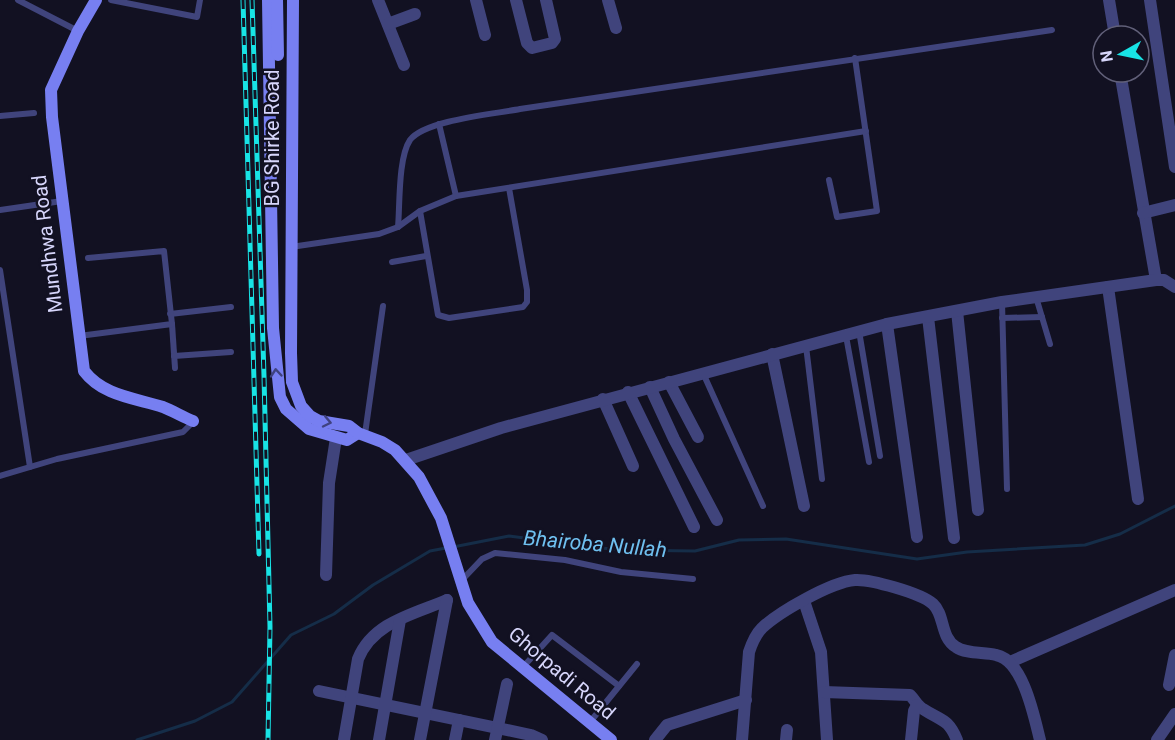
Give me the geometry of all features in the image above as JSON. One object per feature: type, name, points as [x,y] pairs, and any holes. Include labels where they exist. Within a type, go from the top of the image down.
[{"type":"main road","name":"Mundhwa Road","points":[[96,0],[78,31],[51,90],[52,117],[84,371],[104,390],[165,408],[193,421]]},
{"type":"main road","points":[[268,0],[272,276],[276,377],[280,397],[289,411],[309,429],[347,440],[362,434]]},
{"type":"main road","points":[[277,0],[286,255],[291,276],[292,382],[301,406],[289,411]]},
{"type":"main road","points":[[272,276],[286,255],[284,0]]},
{"type":"main road","name":"BG Shirke Road","points":[[286,255],[293,0]]},
{"type":"main road","name":"Ghorpadi Road","points":[[301,406],[319,421],[349,426],[395,450],[406,460],[419,477],[441,518],[462,578],[468,603],[492,642],[611,740]]},
{"type":"street","points":[[378,0],[404,66]]},
{"type":"street","points":[[476,0],[485,35]]},
{"type":"street","points":[[516,0],[527,43],[532,48],[552,43],[555,39],[546,0]]},
{"type":"street","points":[[608,0],[616,28]]},
{"type":"street","points":[[1109,0],[1113,24]]},
{"type":"street","points":[[1150,0],[1175,167]]},
{"type":"street","points":[[388,24],[415,14]]},
{"type":"street","points":[[1122,84],[1156,280]]},
{"type":"street","points":[[1143,213],[1175,205]]},
{"type":"street","points":[[406,460],[465,438],[628,392],[887,324],[1002,302],[1156,280],[1172,282],[1175,287]]},
{"type":"street","points":[[1108,287],[1138,499]]},
{"type":"street","points":[[957,311],[978,510]]},
{"type":"street","points":[[928,317],[954,538]]},
{"type":"street","points":[[887,324],[917,537]]},
{"type":"street","points":[[772,354],[804,506]]},
{"type":"street","points":[[669,382],[698,437]]},
{"type":"street","points":[[650,387],[674,439],[717,520]]},
{"type":"street","points":[[628,392],[694,527]]},
{"type":"street","points":[[603,399],[633,466]]},
{"type":"street","points":[[326,576],[329,483],[336,438]]},
{"type":"street","points":[[742,740],[749,652],[754,638],[762,627],[804,601],[838,584],[855,580],[877,582],[934,605],[944,633],[958,649],[999,655],[1011,662],[1024,685],[1040,740]]},
{"type":"street","points":[[1011,662],[1175,590]]},
{"type":"street","points":[[344,740],[363,647],[382,627],[447,600],[420,740]]},
{"type":"street","points":[[804,601],[821,652],[827,740]]},
{"type":"street","points":[[379,740],[400,620]]},
{"type":"street","points":[[1169,684],[1175,655]]},
{"type":"street","points":[[497,734],[507,684]]},
{"type":"street","points":[[319,691],[459,720],[497,734],[531,735],[542,740]]},
{"type":"street","points":[[824,692],[910,695],[917,705],[942,718],[952,728],[957,740]]},
{"type":"street","points":[[655,740],[667,725],[746,700]]},
{"type":"street","points":[[911,740],[914,711],[917,705]]},
{"type":"street","points":[[1157,740],[1175,714]]},
{"type":"street","points":[[455,740],[459,720]]},
{"type":"lane","points":[[18,0],[78,31]]},
{"type":"lane","points":[[111,0],[197,17],[200,0]]},
{"type":"lane","points":[[398,227],[407,147],[416,134],[439,124],[520,109],[1052,30]]},
{"type":"lane","points":[[829,180],[837,217],[878,212],[855,58]]},
{"type":"lane","points":[[0,116],[34,113]]},
{"type":"lane","points":[[439,124],[456,196]]},
{"type":"lane","points":[[286,255],[379,234],[398,227],[420,211],[456,196],[866,131]]},
{"type":"lane","points":[[420,211],[438,315],[449,318],[522,308],[526,302],[527,290],[509,188]]},
{"type":"lane","points":[[0,210],[62,201]]},
{"type":"lane","points":[[87,258],[164,251],[175,368]]},
{"type":"lane","points":[[392,262],[426,256]]},
{"type":"lane","points":[[0,270],[30,467]]},
{"type":"lane","points":[[1036,297],[1050,344]]},
{"type":"lane","points":[[1002,302],[1007,489]]},
{"type":"lane","points":[[362,434],[383,306]]},
{"type":"lane","points":[[171,314],[231,307]]},
{"type":"lane","points":[[1002,318],[1042,317]]},
{"type":"lane","points":[[78,336],[172,324]]},
{"type":"lane","points":[[859,331],[880,456]]},
{"type":"lane","points":[[845,334],[869,462]]},
{"type":"lane","points":[[806,344],[822,479]]},
{"type":"lane","points":[[174,356],[231,352]]},
{"type":"lane","points":[[703,373],[764,506]]},
{"type":"lane","points":[[0,476],[183,432],[193,421]]},
{"type":"lane","points":[[462,578],[482,558],[495,554],[565,560],[621,572],[693,579]]},
{"type":"lane","points":[[522,668],[552,634],[619,686]]},
{"type":"lane","points":[[590,723],[637,664]]},
{"type":"waterway","name":"Bhairoba Nullah","points":[[453,547],[509,536],[618,550],[695,551],[739,540],[786,539],[917,559],[967,552],[1085,545],[1120,534],[1175,506]]},
{"type":"waterway","name":"Bhairoba Nullah","points":[[137,740],[195,721],[232,702],[291,635],[334,614],[373,585],[430,551],[446,548]]},
{"type":"railway","points":[[243,0],[259,554]]},
{"type":"railway","points":[[252,0],[270,627],[268,740]]}]
